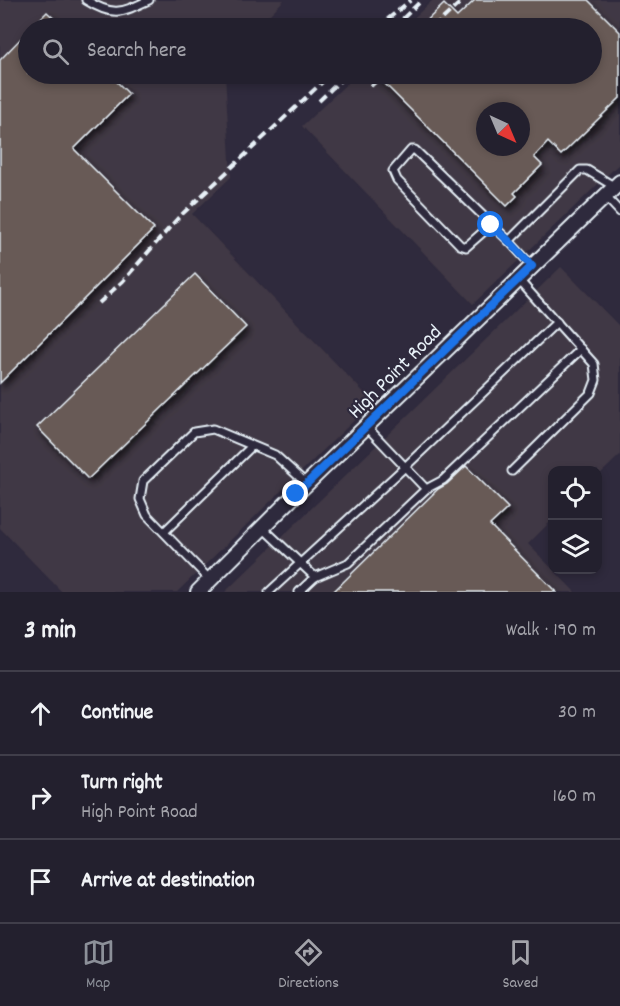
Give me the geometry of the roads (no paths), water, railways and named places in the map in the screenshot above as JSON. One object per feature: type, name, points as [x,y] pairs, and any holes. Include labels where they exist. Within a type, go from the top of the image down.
[{"type":"street","name":"High Point Road","points":[[198,592],[613,188]]},
{"type":"lane","points":[[86,0],[109,13],[130,9],[149,0]]},
{"type":"lane","points":[[491,225],[466,247],[460,245],[397,180],[393,171],[411,150],[415,150],[509,241],[532,266]]},
{"type":"lane","points":[[509,241],[580,170],[587,170],[613,188],[620,212]]},
{"type":"lane","points":[[512,471],[591,393],[596,380],[594,364],[518,279]]},
{"type":"lane","points":[[269,592],[405,467],[556,322]]},
{"type":"lane","points":[[299,592],[315,577],[348,563],[426,489],[443,480],[581,349]]},
{"type":"lane","points":[[367,427],[426,489]]},
{"type":"lane","points":[[210,580],[147,515],[140,499],[143,481],[194,432],[213,429],[275,455],[307,484]]},
{"type":"lane","points":[[164,532],[252,446]]},
{"type":"lane","points":[[263,528],[315,577]]},
{"type":"railway","points":[[389,18],[411,0]]},
{"type":"railway","points":[[403,18],[422,0]]},
{"type":"railway","points":[[444,18],[463,0]]},
{"type":"railway","points":[[99,303],[123,281],[178,218],[320,84]]},
{"type":"railway","points":[[319,101],[337,84]]}]
